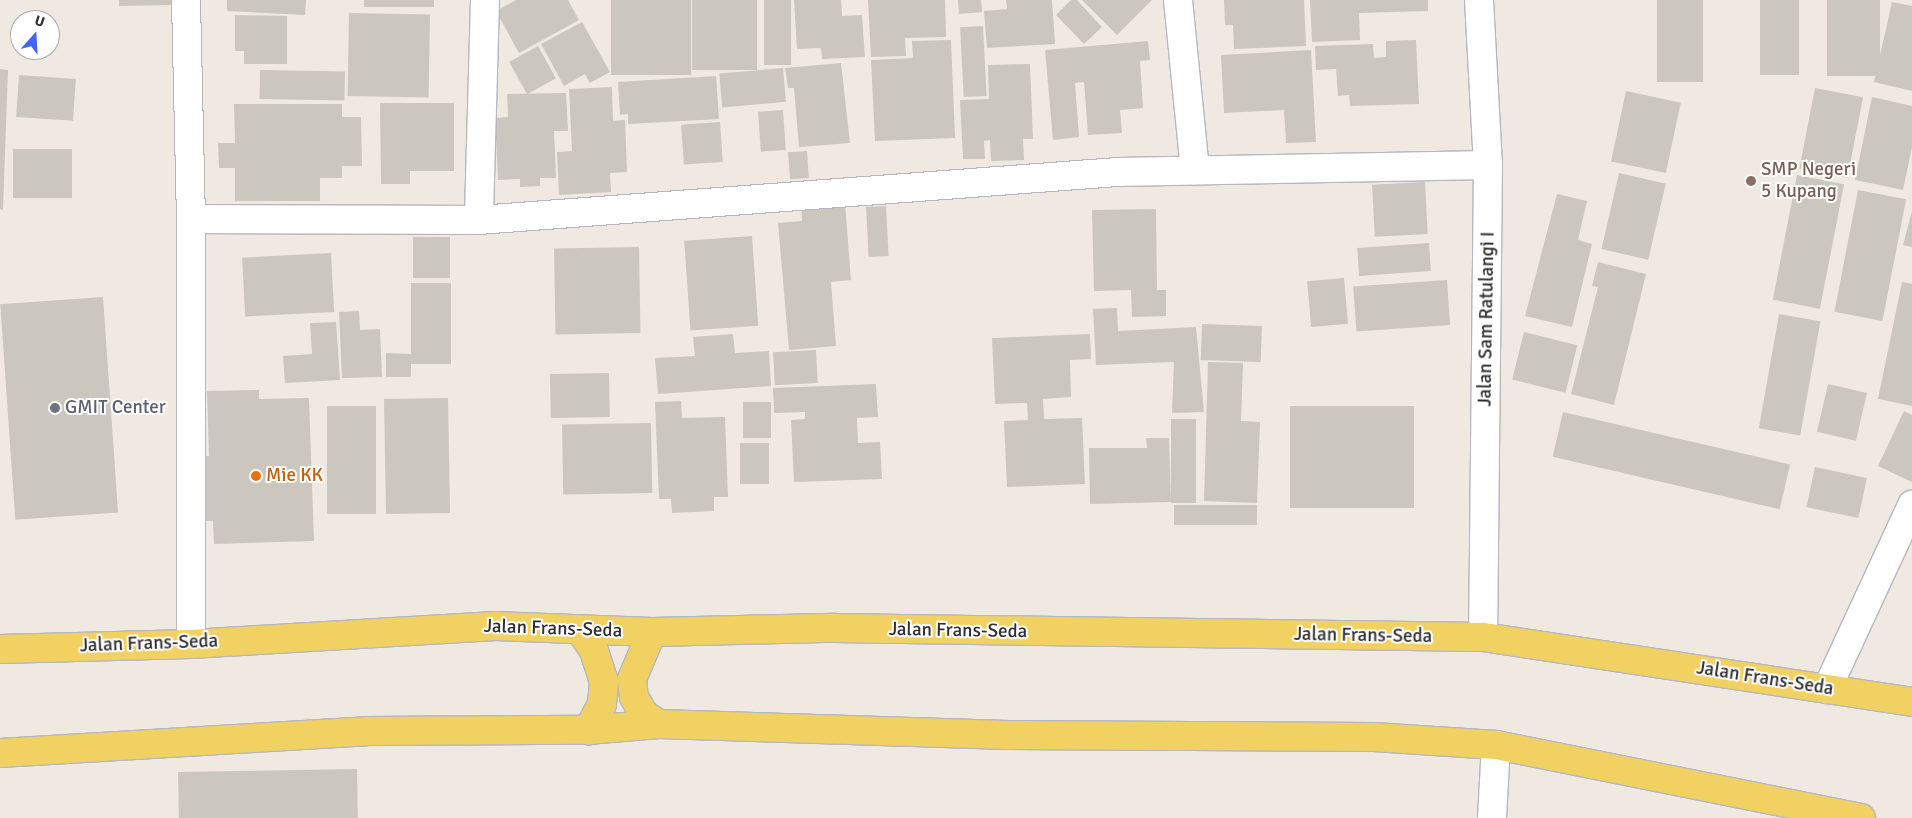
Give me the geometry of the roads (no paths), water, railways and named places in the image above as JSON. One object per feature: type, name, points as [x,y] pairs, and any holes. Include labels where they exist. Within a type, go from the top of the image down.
[{"type":"main road","name":"Jalan Frans-Seda","points":[[0,649],[191,644],[495,626],[652,632],[835,628],[1484,637],[1912,702]]},
{"type":"main road","points":[[580,630],[594,652],[604,680],[602,704],[588,730]]},
{"type":"main road","points":[[652,632],[632,679],[639,705],[659,724]]},
{"type":"main road","points":[[0,753],[366,731],[588,730],[659,724],[1008,735],[1374,737],[1496,745],[1861,818]]},
{"type":"street","points":[[186,0],[191,219],[191,644]]},
{"type":"street","points":[[479,220],[485,0]]},
{"type":"street","points":[[1178,0],[1195,170]]},
{"type":"street","name":"Jalan Sam Ratulangi I","points":[[1479,0],[1488,165],[1484,637]]},
{"type":"street","points":[[191,219],[479,220],[1118,172],[1488,165]]},
{"type":"street","points":[[1827,689],[1912,505]]},
{"type":"street","points":[[1492,818],[1496,745]]},
{"type":"place","name":"SMP Negeri 5 Kupang","points":[[1751,181]]},
{"type":"place","name":"GMIT Center","points":[[55,408]]},
{"type":"place","name":"Mie KK","points":[[256,476]]}]
